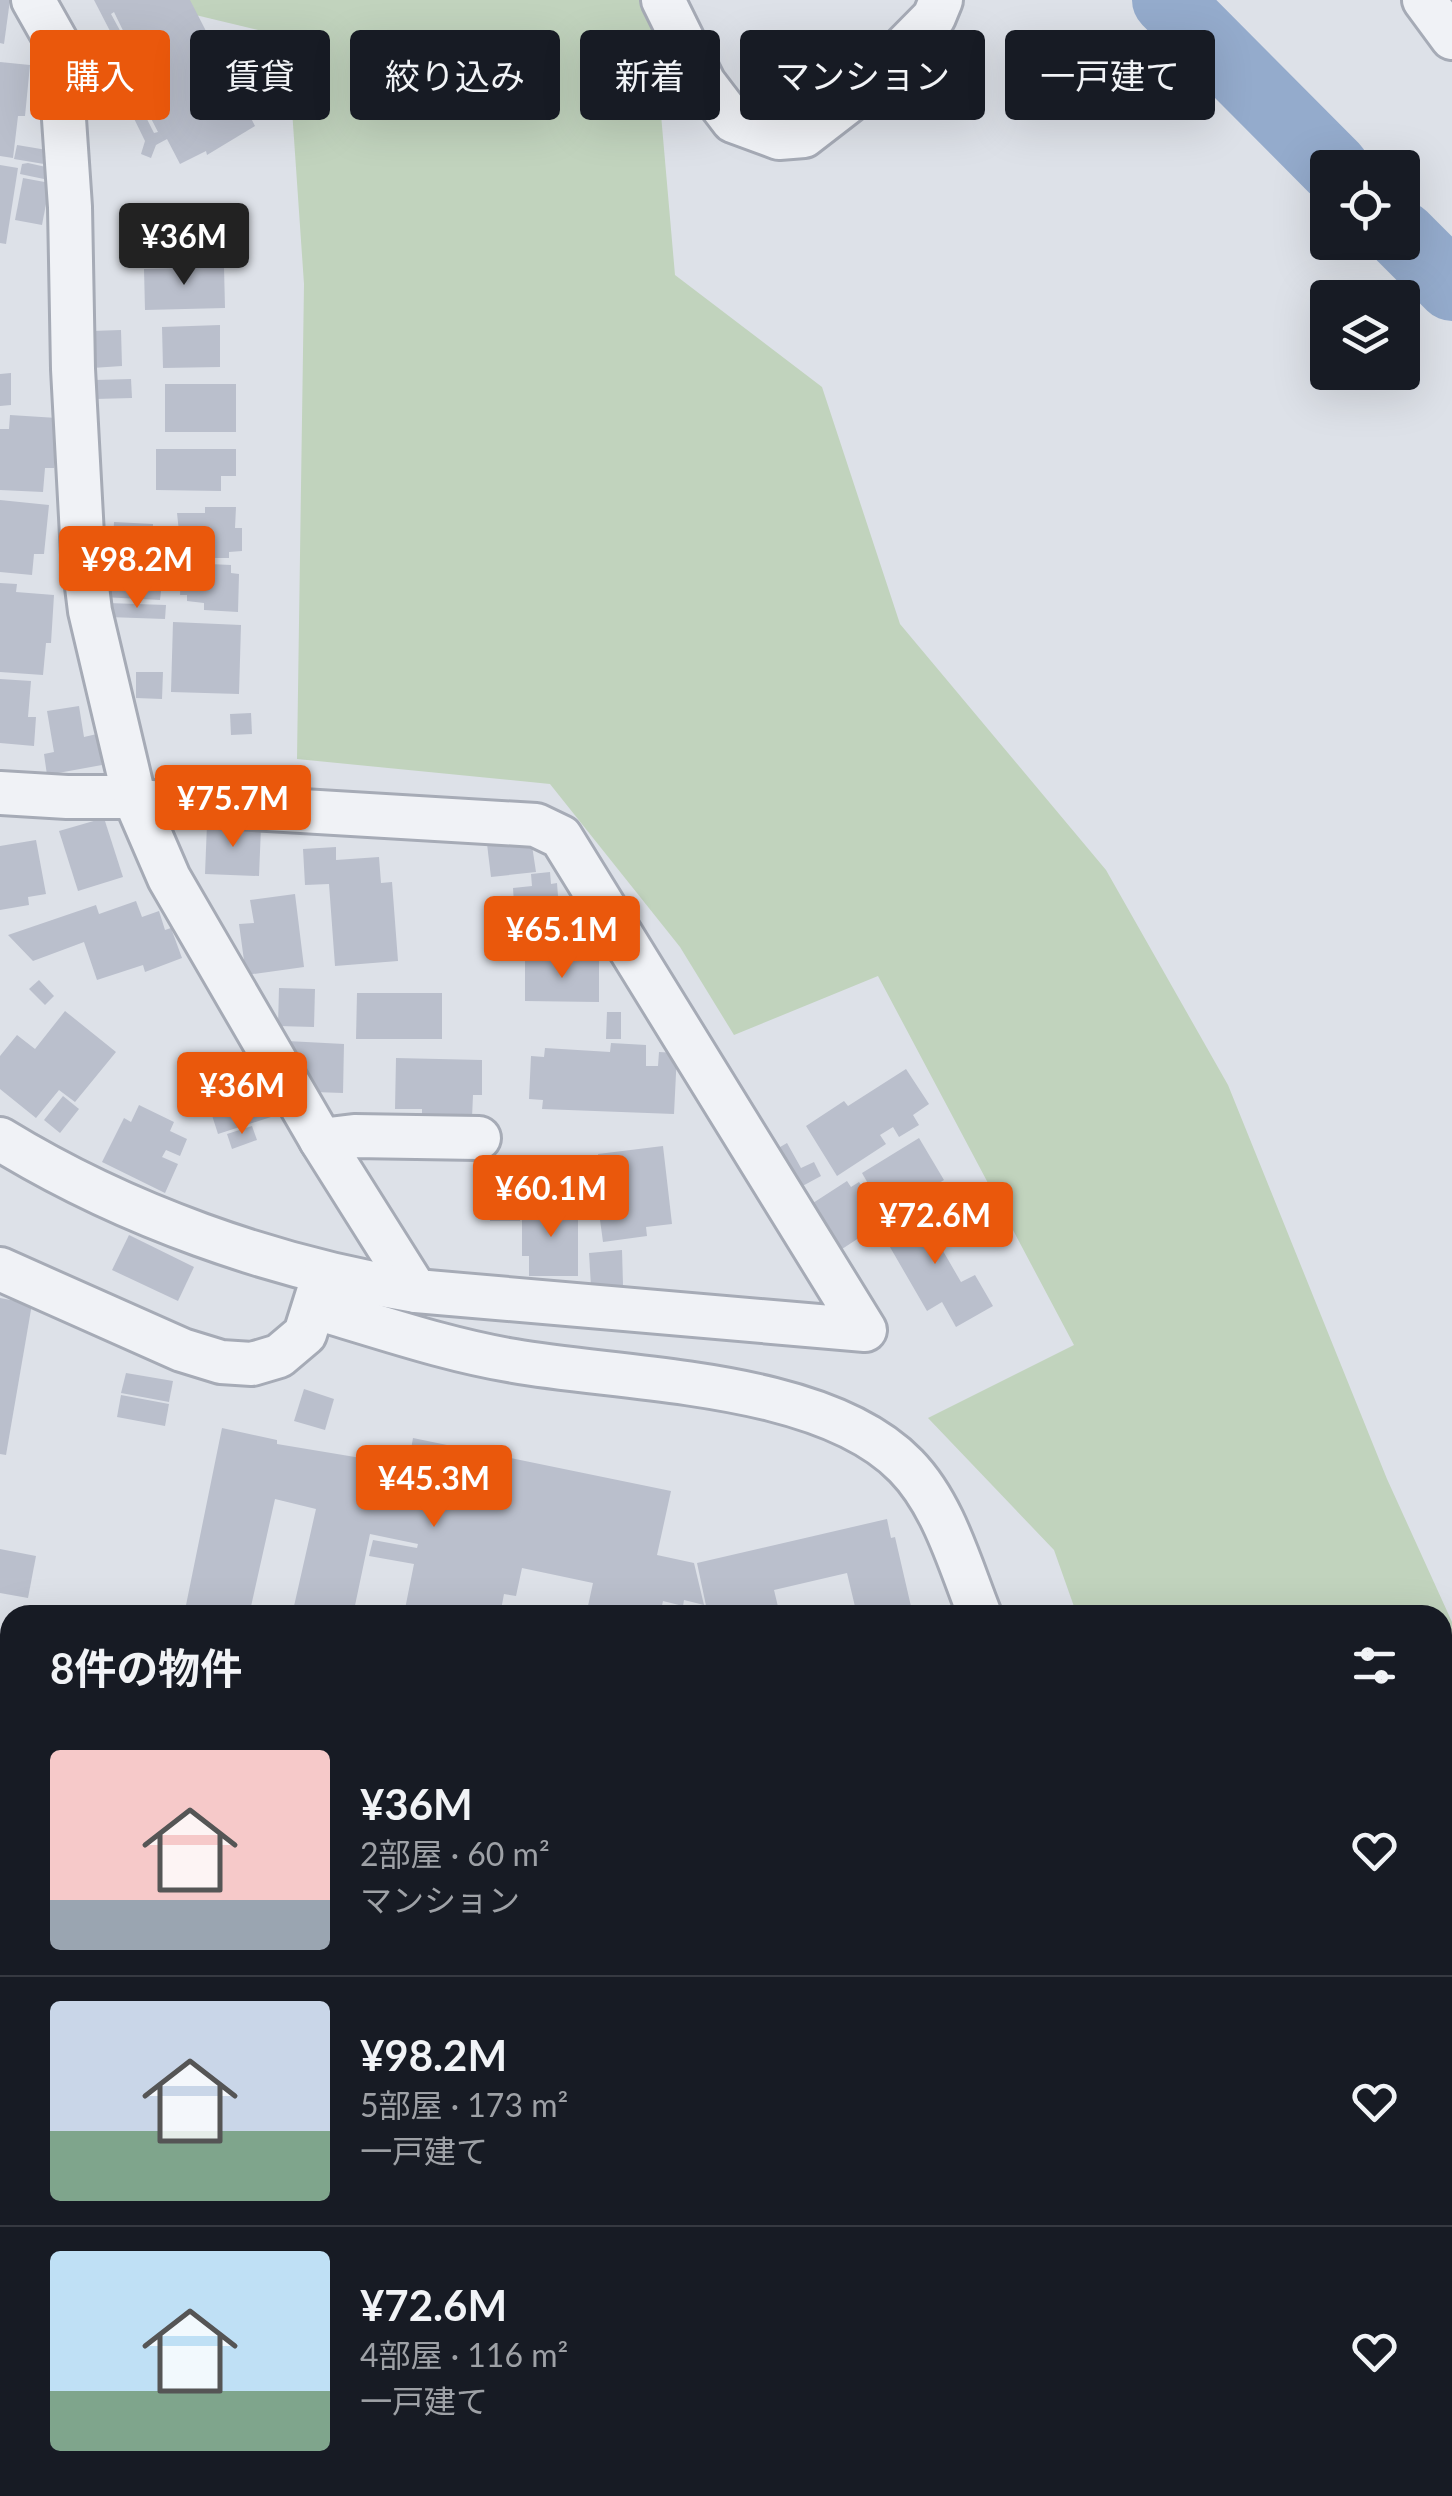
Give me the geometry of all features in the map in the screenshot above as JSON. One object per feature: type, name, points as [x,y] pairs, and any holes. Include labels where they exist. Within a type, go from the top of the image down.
[{"type":"street","points":[[33,0],[60,46],[70,207],[82,554],[90,612],[134,799],[169,878],[320,1140],[416,1292]]},
{"type":"street","points":[[663,0],[704,83],[733,121],[779,138],[804,136],[857,96],[934,17],[941,0]]},
{"type":"street","points":[[1424,0],[1452,38]]},
{"type":"street","points":[[0,793],[536,825],[561,837],[865,1330],[416,1292],[362,1283],[320,1290]]},
{"type":"street","points":[[320,1140],[354,1136],[479,1138]]},
{"type":"street","points":[[0,1140],[50,1170],[431,1342],[512,1361],[746,1394],[859,1430],[894,1454],[921,1483],[938,1510],[976,1605]]},
{"type":"street","points":[[0,1269],[182,1350],[221,1362],[252,1364],[279,1356],[305,1334],[320,1290]]},
{"type":"green space","points":[[133,0],[651,0],[654,30],[580,30],[580,120],[661,120],[675,275],[822,387],[900,624],[1106,870],[1228,1085],[1387,1479],[1444,1605],[1073,1605],[1054,1550],[928,1418],[1074,1345],[878,976],[734,1035],[680,947],[550,784],[297,759],[304,284],[293,120],[330,120],[330,30],[258,30]]},
{"type":"building","points":[[0,0],[10,0],[4,44],[0,43]]},
{"type":"building","points":[[94,0],[190,0],[205,30],[190,30],[190,120],[252,120],[255,126],[207,155],[206,151],[180,164],[167,139],[156,145],[151,158],[141,154],[145,141],[135,120],[147,120],[154,133],[158,132],[152,120],[170,120],[170,30],[123,30],[114,12],[111,14],[120,30],[109,30]]},
{"type":"building","points":[[0,62],[30,65],[25,116],[18,116],[13,158],[0,156]]},
{"type":"building","points":[[17,145],[47,150],[44,164],[14,159]]},
{"type":"building","points":[[22,164],[46,167],[44,179],[20,174]]},
{"type":"building","points":[[0,165],[18,168],[6,244],[0,243]]},
{"type":"building","points":[[23,178],[50,183],[42,225],[15,220]]},
{"type":"building","points":[[224,267],[225,308],[145,310],[144,269]]},
{"type":"building","points":[[220,325],[220,367],[163,368],[162,327]]},
{"type":"building","points":[[121,330],[122,366],[92,368],[91,331]]},
{"type":"building","points":[[11,373],[11,405],[0,406],[0,374]]},
{"type":"building","points":[[131,379],[132,398],[95,399],[95,380]]},
{"type":"building","points":[[165,384],[236,384],[236,432],[165,432]]},
{"type":"building","points":[[10,415],[57,418],[54,468],[45,468],[43,492],[0,490],[0,429],[9,429]]},
{"type":"building","points":[[156,449],[236,449],[236,476],[221,476],[221,491],[156,490]]},
{"type":"building","points":[[0,500],[49,505],[44,554],[34,554],[32,575],[0,572]]},
{"type":"building","points":[[205,507],[236,507],[235,528],[242,528],[242,551],[229,552],[229,558],[202,558],[203,550],[181,550],[177,513],[205,513]]},
{"type":"building","points":[[114,522],[153,524],[151,556],[156,556],[154,582],[162,582],[160,600],[102,597],[103,579],[111,579]]},
{"type":"building","points":[[188,563],[231,565],[231,573],[239,574],[238,612],[204,610],[204,603],[187,601],[187,595],[180,595],[181,571],[187,571]]},
{"type":"building","points":[[0,583],[17,584],[16,592],[54,595],[51,643],[46,643],[43,675],[0,672]]},
{"type":"building","points":[[108,603],[166,605],[165,619],[108,617]]},
{"type":"building","points":[[173,622],[241,625],[239,694],[171,692]]},
{"type":"building","points":[[136,672],[163,672],[162,699],[136,698]]},
{"type":"building","points":[[0,679],[31,681],[28,717],[36,717],[34,746],[0,743]]},
{"type":"building","points":[[79,706],[84,737],[97,734],[102,765],[47,775],[44,754],[54,752],[47,711]]},
{"type":"building","points":[[251,713],[252,734],[231,735],[230,714]]},
{"type":"building","points":[[104,818],[123,877],[78,891],[59,831]]},
{"type":"building","points":[[207,824],[261,827],[259,876],[205,874]]},
{"type":"building","points":[[531,839],[536,872],[491,877],[487,844]]},
{"type":"building","points":[[36,840],[46,894],[28,897],[29,905],[0,910],[0,846]]},
{"type":"building","points":[[336,847],[336,860],[379,857],[381,883],[392,882],[398,961],[335,966],[329,884],[305,885],[303,849]]},
{"type":"building","points":[[550,872],[551,884],[557,883],[559,909],[571,908],[572,924],[583,923],[585,953],[534,957],[531,917],[515,919],[513,888],[532,886],[531,874]]},
{"type":"building","points":[[295,894],[304,967],[246,975],[239,924],[254,923],[250,900]]},
{"type":"building","points":[[136,901],[142,917],[159,911],[165,930],[171,928],[182,958],[145,972],[143,965],[97,980],[84,942],[33,961],[8,935],[96,905],[99,914]]},
{"type":"building","points":[[525,960],[599,960],[599,1002],[525,1001]]},
{"type":"building","points":[[39,980],[54,996],[45,1005],[29,989]]},
{"type":"building","points":[[279,988],[315,989],[314,1027],[278,1026]]},
{"type":"building","points":[[357,993],[442,993],[442,1039],[356,1039]]},
{"type":"building","points":[[65,1011],[116,1052],[75,1102],[59,1090],[36,1118],[0,1089],[0,1056],[17,1035],[35,1049]]},
{"type":"building","points":[[607,1012],[621,1012],[621,1039],[606,1039]]},
{"type":"building","points":[[287,1041],[344,1044],[343,1093],[314,1092]]},
{"type":"building","points":[[611,1043],[646,1045],[646,1066],[658,1066],[659,1052],[677,1053],[674,1114],[542,1109],[543,1100],[529,1099],[531,1056],[544,1057],[545,1048],[610,1052]]},
{"type":"building","points":[[240,1055],[242,1062],[252,1059],[271,1117],[218,1134],[197,1069]]},
{"type":"building","points":[[396,1058],[482,1060],[482,1095],[473,1095],[472,1118],[422,1117],[422,1109],[395,1109]]},
{"type":"building","points":[[906,1069],[929,1104],[913,1115],[919,1125],[899,1137],[893,1127],[880,1135],[886,1144],[837,1176],[806,1126],[844,1101],[848,1106]]},
{"type":"building","points":[[63,1096],[79,1109],[60,1133],[44,1120]]},
{"type":"building","points":[[139,1105],[174,1122],[170,1131],[187,1139],[180,1156],[166,1150],[162,1157],[178,1164],[165,1193],[102,1162],[124,1118],[131,1122]]},
{"type":"building","points":[[252,1126],[257,1140],[232,1149],[227,1134]]},
{"type":"building","points":[[919,1138],[944,1180],[886,1215],[862,1173]]},
{"type":"building","points":[[787,1143],[801,1168],[814,1162],[821,1176],[797,1189],[775,1150]]},
{"type":"building","points":[[663,1146],[672,1224],[646,1227],[647,1236],[603,1242],[598,1205],[604,1204],[598,1154]]},
{"type":"building","points":[[847,1181],[851,1187],[859,1182],[874,1204],[864,1210],[868,1215],[877,1209],[885,1221],[842,1249],[813,1203]]},
{"type":"building","points":[[490,1196],[521,1196],[520,1221],[490,1221]]},
{"type":"building","points":[[935,1204],[953,1236],[939,1244],[961,1282],[975,1275],[993,1306],[956,1327],[942,1302],[927,1311],[883,1235]]},
{"type":"building","points":[[522,1206],[578,1206],[578,1276],[529,1276],[529,1256],[522,1256]]},
{"type":"building","points":[[129,1235],[194,1267],[178,1301],[112,1270]]},
{"type":"building","points":[[622,1250],[623,1285],[591,1286],[589,1253]]},
{"type":"building","points":[[0,1298],[32,1304],[6,1455],[0,1454]]},
{"type":"building","points":[[126,1373],[173,1381],[169,1402],[121,1393]]},
{"type":"building","points":[[304,1389],[334,1399],[325,1430],[294,1421]]},
{"type":"building","points":[[121,1395],[169,1404],[165,1426],[117,1417]]},
{"type":"building","points":[[222,1428],[277,1440],[277,1444],[385,1462],[383,1466],[407,1471],[413,1438],[671,1491],[657,1555],[694,1563],[704,1605],[684,1600],[683,1605],[663,1601],[662,1605],[588,1605],[593,1583],[522,1568],[516,1596],[504,1594],[502,1605],[406,1605],[414,1564],[369,1556],[373,1540],[417,1548],[418,1544],[370,1534],[355,1605],[294,1605],[316,1509],[275,1499],[251,1605],[186,1605]]},
{"type":"building","points":[[887,1519],[911,1605],[855,1605],[847,1573],[774,1590],[778,1605],[706,1605],[697,1563]]},
{"type":"building","points":[[0,1549],[36,1556],[28,1598],[0,1593]]},
{"type":"waterway","points":[[1167,0],[1316,150]]},
{"type":"waterway","points":[[1420,254],[1452,286]]}]
